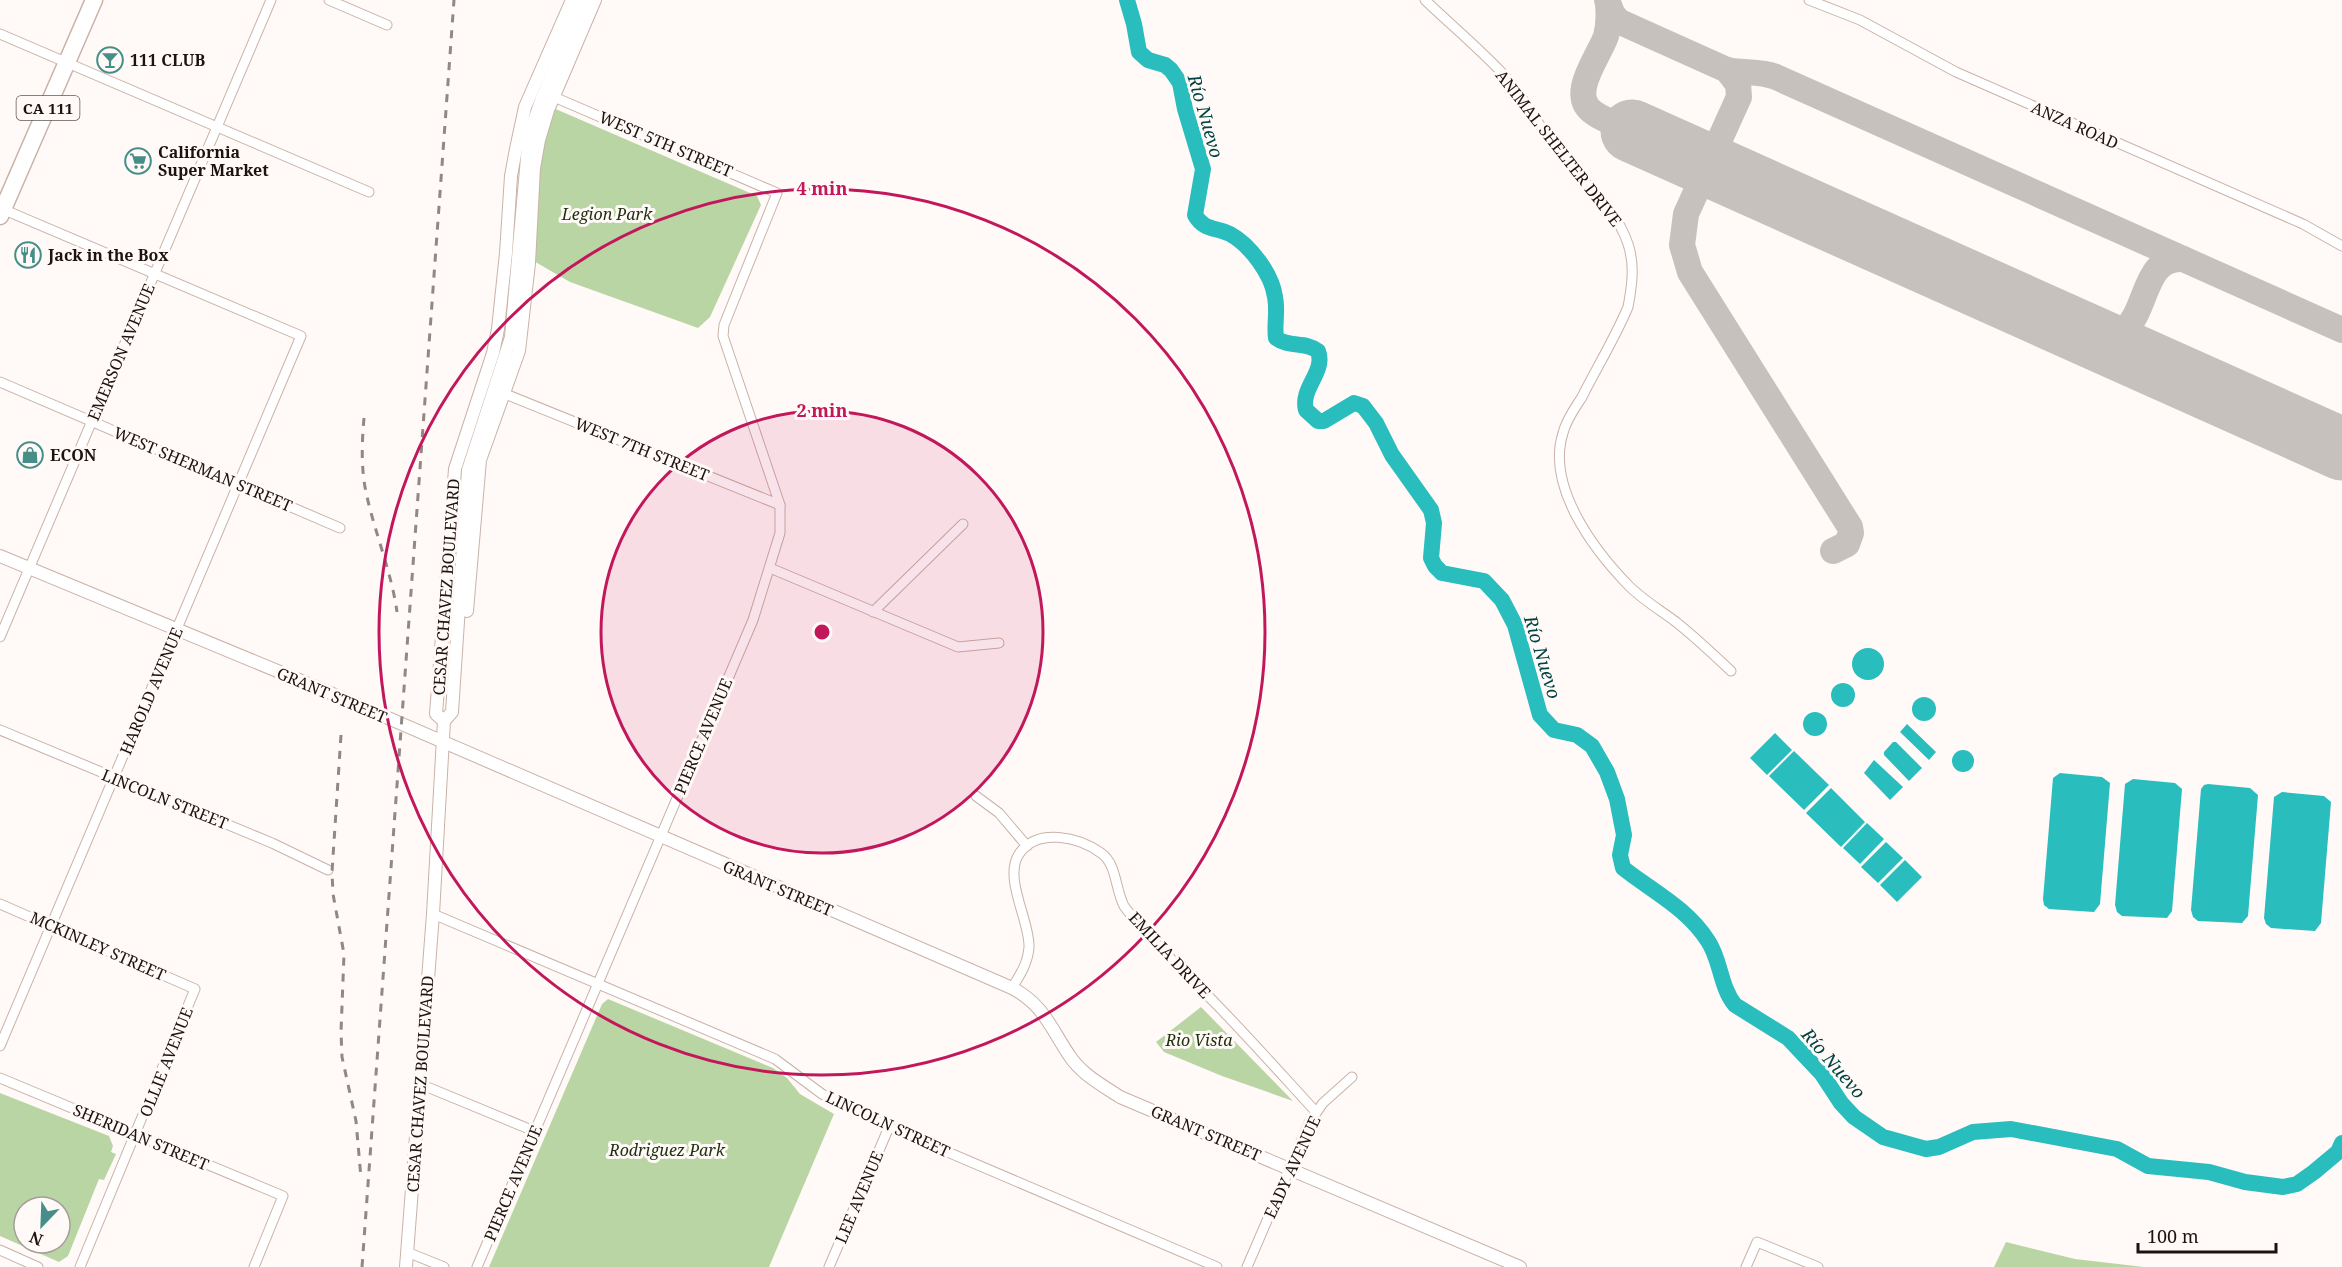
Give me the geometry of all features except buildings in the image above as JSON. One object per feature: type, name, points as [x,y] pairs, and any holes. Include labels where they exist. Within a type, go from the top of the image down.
[{"type":"highway","name":"CA 111","points":[[1,211],[94,0]]},
{"type":"main road","name":"CESAR CHAVEZ BOULEVARD","points":[[444,721],[436,714],[455,470],[498,329],[511,176],[525,107],[572,0]]},
{"type":"main road","name":"CESAR CHAVEZ BOULEVARD","points":[[406,1267],[433,914],[444,721],[452,712],[468,470],[511,337],[529,135],[542,98],[584,0]]},
{"type":"main road","points":[[457,636],[466,623],[480,460],[519,351],[529,263],[534,168],[543,124],[595,0]]},
{"type":"main road","name":"GRANT STREET","points":[[0,556],[328,692],[1012,988],[1027,996],[1040,1008],[1070,1057],[1092,1078],[1120,1096],[1520,1267]]},
{"type":"street","name":"EMERSON AVENUE","points":[[0,637],[271,0]]},
{"type":"street","points":[[329,0],[387,25]]},
{"type":"street","name":"ANIMAL SHELTER DRIVE","points":[[1425,0],[1504,75],[1520,94],[1560,154],[1610,209],[1622,228],[1629,246],[1632,265],[1632,285],[1628,307],[1563,430],[1558,454],[1559,471],[1565,491],[1592,541],[1628,585],[1653,607],[1676,622],[1731,671]]},
{"type":"street","name":"ANZA ROAD","points":[[1809,0],[1860,21],[1956,72],[2302,224],[2342,246]]},
{"type":"street","points":[[0,34],[369,192]]},
{"type":"street","name":"WEST 5TH STREET","points":[[554,97],[777,193]]},
{"type":"street","name":"PIERCE AVENUE","points":[[477,1267],[753,621],[780,534],[780,505],[723,336],[723,325],[777,193]]},
{"type":"street","points":[[1,211],[155,272]]},
{"type":"street","name":"HAROLD AVENUE","points":[[0,1046],[301,336],[155,272]]},
{"type":"street","name":"WEST SHERMAN STREET","points":[[0,382],[340,528]]},
{"type":"street","name":"WEST 7TH STREET","points":[[503,393],[780,505]]},
{"type":"street","points":[[873,612],[963,524]]},
{"type":"street","points":[[770,568],[958,647],[999,644]]},
{"type":"street","name":"LINCOLN STREET","points":[[0,730],[272,843],[328,870]]},
{"type":"street","points":[[976,796],[999,813],[1027,846],[1019,853],[1014,869],[1016,888],[1028,931],[1029,947],[1026,963],[1012,988]]},
{"type":"street","name":"EMILIA DRIVE","points":[[1027,846],[1036,840],[1051,837],[1068,838],[1103,854],[1111,866],[1124,905],[1140,926],[1316,1112]]},
{"type":"street","name":"MCKINLEY STREET","points":[[0,904],[195,989]]},
{"type":"street","name":"LINCOLN STREET","points":[[433,914],[776,1059],[822,1094],[889,1127],[1217,1267]]},
{"type":"street","name":"OLLIE AVENUE","points":[[80,1267],[195,989]]},
{"type":"street","name":"EADY AVENUE","points":[[1247,1267],[1288,1168],[1316,1112],[1352,1077]]},
{"type":"street","name":"SHERIDAN STREET","points":[[0,1078],[283,1196],[254,1267]]},
{"type":"street","points":[[420,1084],[534,1131]]},
{"type":"street","name":"LEE AVENUE","points":[[829,1267],[889,1127]]},
{"type":"street","points":[[1746,1267],[1757,1242],[1818,1267]]},
{"type":"street","points":[[0,1251],[38,1267]]},
{"type":"street","points":[[407,1252],[444,1267]]},
{"type":"green space","name":"Legion Park","points":[[551,107],[757,196],[761,205],[710,317],[698,328],[570,282],[525,256],[530,164]]},
{"type":"green space","name":"Rodriguez Park","points":[[608,999],[773,1068],[787,1078],[800,1094],[834,1114],[769,1267],[489,1267],[602,1004]]},
{"type":"green space","name":"Rio Vista","points":[[1201,1007],[1293,1101],[1222,1076],[1164,1052],[1156,1042]]},
{"type":"green space","points":[[0,1093],[109,1136],[113,1146],[111,1152],[116,1154],[104,1180],[99,1179],[72,1246],[72,1195],[12,1195],[12,1241],[0,1236]]},
{"type":"green space","points":[[2006,1242],[2075,1259],[2144,1267],[1994,1267]]},
{"type":"green space","points":[[43,1255],[68,1255],[59,1262]]},
{"type":"water","points":[[1868,648],[1879,653],[1884,664],[1879,675],[1868,680],[1857,675],[1852,664],[1857,653]]},
{"type":"water","points":[[1843,683],[1852,686],[1855,695],[1852,704],[1843,707],[1834,704],[1831,695],[1834,686]]},
{"type":"water","points":[[1924,697],[1933,700],[1936,709],[1933,718],[1924,721],[1915,718],[1912,709],[1915,700]]},
{"type":"water","points":[[1815,712],[1824,715],[1827,724],[1824,733],[1815,736],[1806,733],[1803,724],[1806,715]]},
{"type":"water","points":[[1907,724],[1936,752],[1929,760],[1900,732]]},
{"type":"water","points":[[1775,733],[1792,750],[1767,775],[1750,758]]},
{"type":"water","points":[[1893,742],[1896,742],[1922,768],[1909,781],[1884,755]]},
{"type":"water","points":[[1963,750],[1971,753],[1974,761],[1971,769],[1963,772],[1955,769],[1952,761],[1955,753]]},
{"type":"water","points":[[1794,751],[1829,785],[1804,810],[1769,776]]},
{"type":"water","points":[[1874,760],[1903,787],[1890,800],[1864,773]]},
{"type":"water","points":[[2060,773],[2102,777],[2110,783],[2100,904],[2094,912],[2049,909],[2044,905],[2053,778]]},
{"type":"water","points":[[2133,779],[2175,783],[2182,789],[2172,911],[2167,918],[2122,916],[2117,912],[2115,905],[2125,784]]},
{"type":"water","points":[[2208,784],[2250,788],[2258,795],[2248,916],[2242,923],[2198,921],[2193,917],[2191,910],[2201,789]]},
{"type":"water","points":[[1831,788],[1865,822],[1841,847],[1806,813]]},
{"type":"water","points":[[2282,792],[2324,796],[2331,802],[2321,923],[2315,931],[2271,928],[2266,924],[2264,918],[2274,797]]},
{"type":"water","points":[[1867,823],[1884,839],[1860,864],[1843,848]]},
{"type":"water","points":[[1886,842],[1903,858],[1878,883],[1861,867]]},
{"type":"water","points":[[1905,860],[1922,877],[1897,902],[1880,885]]},
{"type":"waterway","name":"Río Nuevo","points":[[1127,0],[1139,52],[1148,60],[1165,65],[1180,83],[1185,109],[1203,169],[1195,215],[1202,224],[1238,239],[1265,270],[1275,297],[1276,338],[1286,343],[1308,346],[1318,351],[1319,366],[1306,394],[1306,410],[1318,421],[1324,421],[1354,403],[1363,406],[1376,423],[1392,455],[1431,510],[1434,523],[1431,558],[1435,566],[1442,573],[1484,581],[1502,600],[1515,625],[1540,715],[1554,730],[1577,735],[1592,746],[1607,772],[1617,799],[1624,835],[1620,855],[1623,868],[1680,909],[1700,929],[1716,956],[1726,990],[1735,1005],[1788,1038],[1822,1074],[1841,1103],[1854,1117],[1883,1137],[1926,1149],[1939,1147],[1973,1132],[2011,1129],[2117,1149],[2148,1166],[2209,1172],[2245,1182],[2283,1187],[2297,1184],[2314,1172],[2338,1152],[2342,1143]]},
{"type":"taxiway","points":[[1607,0],[1618,21],[1727,70],[1738,84],[1739,97],[1686,214],[1682,245],[1690,272],[1850,527],[1851,533],[1847,544],[1833,551]]},
{"type":"taxiway","points":[[1608,4],[1606,36],[1587,76],[1584,96],[1586,105],[1594,113],[1632,131]]},
{"type":"taxiway","points":[[1727,70],[1776,77],[2342,330]]},
{"type":"taxiway","points":[[2081,332],[2106,336],[2122,331],[2133,319],[2155,272],[2166,262],[2183,259]]},
{"type":"taxiway","points":[[2131,325],[2136,347],[2151,362],[2165,370]]},
{"type":"runway","points":[[1632,131],[2342,449]]},
{"type":"railway","points":[[362,1267],[454,0]]},
{"type":"railway","points":[[364,418],[362,452],[365,487],[391,580],[397,612]]},
{"type":"railway","points":[[341,735],[332,872],[333,894],[344,954],[342,1057],[356,1121],[361,1178]]},
{"type":"place","name":"111 CLUB","points":[[110,60]]},
{"type":"place","name":"California Super Market","points":[[138,161]]},
{"type":"place","name":"Jack in the Box","points":[[28,255]]},
{"type":"place","name":"ECON","points":[[30,455]]}]
